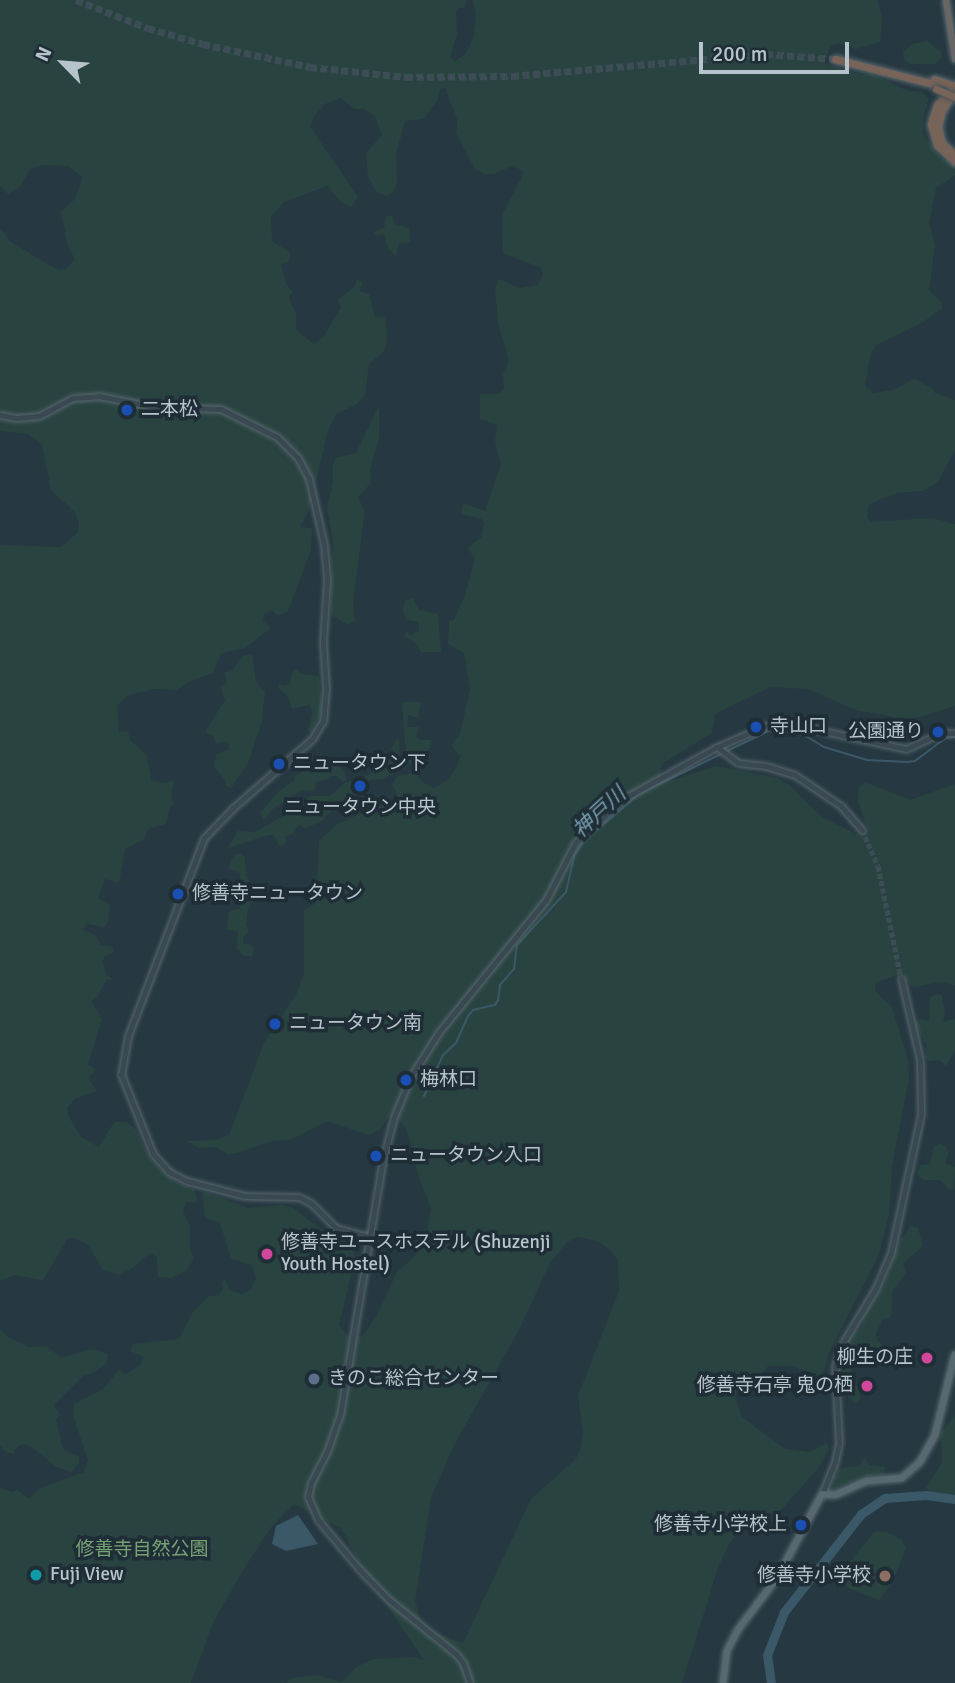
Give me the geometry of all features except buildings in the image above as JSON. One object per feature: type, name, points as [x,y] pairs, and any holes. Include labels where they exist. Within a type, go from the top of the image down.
[{"type":"highway","points":[[946,0],[955,59]]},
{"type":"highway","points":[[835,59],[937,85]]},
{"type":"highway","points":[[856,64],[878,68],[955,92]]},
{"type":"highway","points":[[955,92],[940,116],[940,138],[955,155]]},
{"type":"highway","points":[[955,92],[937,105],[931,124],[937,145],[955,162]]},
{"type":"main road","points":[[723,1683],[727,1651],[737,1631],[777,1578],[822,1494],[835,1495],[867,1481],[902,1478],[912,1471],[935,1435],[955,1354]]},
{"type":"street","points":[[0,415],[16,418],[39,416],[74,398],[99,396],[155,407],[221,409],[277,438],[290,448],[304,468],[313,494],[327,581],[323,642],[326,689],[323,721],[312,739],[208,834],[194,861],[128,1036],[121,1063],[124,1084],[149,1144],[164,1167],[187,1181],[245,1196],[299,1197],[311,1203],[336,1228],[370,1237]]},
{"type":"street","points":[[470,1683],[463,1663],[456,1654],[380,1591],[320,1522],[310,1504],[309,1489],[340,1415],[390,1130],[410,1077],[425,1050],[542,906],[570,850],[583,834],[623,799],[716,747],[783,721],[906,749],[942,733],[955,733]]},
{"type":"street","points":[[716,747],[726,757],[738,763],[766,766],[795,775],[841,806],[862,830]]},
{"type":"street","points":[[822,1494],[839,1443],[835,1366],[844,1341],[876,1288],[891,1253],[921,1114],[920,1060],[901,978]]},
{"type":"green space","name":"修善寺自然公園","points":[[0,0],[466,0],[465,7],[457,9],[456,13],[457,34],[450,57],[455,61],[466,53],[473,38],[476,18],[473,0],[877,0],[882,18],[880,42],[856,49],[839,43],[831,45],[824,63],[862,75],[872,74],[906,90],[922,92],[929,99],[924,114],[923,134],[941,158],[955,164],[955,175],[936,188],[929,223],[935,245],[929,290],[942,303],[942,308],[922,323],[876,345],[870,355],[865,386],[873,393],[893,390],[914,379],[932,388],[935,393],[955,400],[955,450],[938,482],[923,491],[898,493],[878,500],[868,506],[867,517],[870,522],[932,518],[955,524],[955,706],[910,720],[856,710],[808,689],[770,687],[715,714],[712,733],[662,764],[660,776],[671,781],[716,766],[777,778],[788,784],[822,817],[856,834],[867,828],[858,802],[858,789],[865,782],[910,800],[955,784],[955,985],[941,982],[913,987],[906,980],[904,972],[875,983],[875,991],[892,1007],[908,1060],[909,1078],[892,1166],[889,1214],[879,1255],[829,1353],[822,1377],[791,1366],[768,1366],[759,1377],[746,1378],[735,1396],[742,1417],[785,1449],[810,1452],[827,1443],[829,1449],[819,1467],[780,1511],[741,1529],[729,1544],[718,1568],[682,1683],[286,1683],[292,1678],[316,1675],[342,1682],[356,1667],[374,1659],[413,1657],[424,1660],[363,1570],[341,1528],[294,1504],[272,1526],[245,1567],[213,1623],[191,1683],[0,1683],[0,1488],[12,1492],[17,1490],[29,1499],[39,1489],[84,1472],[88,1460],[73,1415],[74,1404],[103,1389],[119,1370],[126,1374],[140,1365],[144,1357],[130,1351],[133,1344],[179,1339],[192,1313],[209,1296],[219,1295],[223,1289],[222,1281],[226,1280],[229,1290],[241,1294],[251,1290],[256,1278],[252,1265],[231,1259],[220,1223],[205,1217],[202,1194],[205,1192],[249,1208],[281,1205],[291,1207],[322,1230],[345,1241],[355,1258],[339,1325],[349,1337],[363,1336],[377,1315],[397,1272],[414,1257],[426,1238],[431,1208],[418,1175],[407,1131],[398,1118],[389,1116],[382,1128],[369,1135],[330,1122],[323,1123],[292,1139],[268,1142],[237,1153],[227,1154],[216,1147],[200,1148],[186,1141],[215,1140],[229,1135],[264,1043],[297,993],[304,973],[304,910],[316,903],[319,841],[336,825],[359,814],[385,804],[395,810],[403,807],[392,784],[398,776],[416,772],[421,781],[433,788],[448,780],[456,768],[460,756],[451,745],[460,734],[470,690],[464,653],[448,644],[449,621],[454,620],[464,598],[475,559],[469,546],[481,538],[484,523],[482,519],[461,514],[463,503],[485,511],[501,464],[495,441],[497,425],[480,419],[480,394],[499,394],[504,388],[503,374],[509,361],[498,323],[495,289],[499,279],[519,288],[538,285],[543,274],[541,268],[503,253],[502,215],[524,173],[514,165],[494,174],[484,174],[475,169],[456,133],[457,119],[445,88],[440,89],[437,101],[423,119],[405,121],[396,155],[397,181],[393,192],[386,196],[376,192],[368,176],[366,153],[382,135],[375,116],[364,109],[354,109],[341,98],[325,104],[313,117],[311,128],[358,197],[351,207],[341,202],[327,186],[284,202],[271,217],[272,241],[291,256],[288,262],[281,264],[286,284],[292,291],[289,298],[296,313],[296,330],[314,344],[323,338],[341,307],[338,300],[355,286],[357,279],[363,283],[359,291],[369,294],[375,318],[385,317],[385,350],[369,364],[365,395],[357,404],[336,414],[328,431],[309,510],[300,527],[312,528],[311,550],[288,611],[278,616],[271,610],[264,614],[263,621],[271,628],[245,648],[221,653],[213,673],[188,682],[177,690],[155,689],[128,695],[117,706],[119,731],[128,732],[130,740],[146,754],[152,781],[167,783],[172,779],[174,783],[171,798],[174,803],[170,807],[166,824],[149,828],[144,839],[125,849],[119,883],[105,879],[98,898],[110,905],[108,922],[104,927],[86,924],[83,930],[95,935],[101,945],[113,947],[113,953],[105,956],[103,961],[106,975],[113,979],[106,980],[98,996],[91,1001],[102,1019],[88,1064],[96,1070],[88,1078],[97,1091],[75,1099],[67,1108],[69,1117],[81,1137],[99,1147],[114,1122],[127,1122],[136,1130],[150,1158],[159,1168],[176,1181],[195,1190],[197,1200],[195,1203],[186,1202],[183,1211],[190,1226],[190,1249],[194,1258],[187,1270],[172,1278],[158,1277],[157,1257],[150,1253],[133,1268],[118,1275],[102,1269],[89,1246],[75,1238],[68,1238],[43,1280],[15,1275],[0,1281],[0,545],[61,547],[78,532],[79,523],[75,512],[51,490],[42,444],[28,434],[0,431],[0,228],[11,242],[59,270],[66,269],[75,259],[68,247],[61,211],[75,199],[83,177],[68,166],[44,165],[30,169],[20,187],[8,194],[0,186]],"holes":[[[578,1237],[597,1241],[609,1249],[618,1260],[619,1291],[578,1396],[583,1432],[581,1447],[576,1459],[531,1499],[463,1643],[434,1632],[421,1620],[415,1601],[431,1498],[454,1445],[520,1328],[550,1263],[567,1242]]]},
{"type":"green space","points":[[927,41],[941,52],[942,57],[935,64],[910,64],[904,59],[903,52],[912,44]]},
{"type":"green space","points":[[392,215],[395,224],[409,228],[410,242],[399,243],[396,256],[388,249],[384,234],[376,235],[374,232],[384,228],[386,217]]},
{"type":"green space","points":[[379,405],[379,438],[370,469],[371,483],[358,497],[364,509],[364,517],[353,602],[355,621],[348,625],[331,615],[331,557],[334,548],[327,507],[336,458],[356,453]]},
{"type":"green space","points":[[413,598],[419,610],[438,614],[441,652],[421,652],[415,642],[405,637],[406,631],[411,635],[419,631],[419,622],[407,620],[402,609],[406,600]]},
{"type":"green space","points":[[252,654],[256,682],[265,692],[262,721],[248,763],[231,788],[225,785],[226,781],[214,767],[216,755],[229,749],[229,744],[226,741],[216,743],[213,736],[205,732],[225,700],[220,686],[227,683],[225,672],[232,671],[242,656]]},
{"type":"green space","points":[[296,668],[301,674],[318,676],[320,682],[322,710],[312,734],[308,730],[313,712],[309,705],[292,709],[288,696],[278,688],[279,684],[290,684],[291,674]]},
{"type":"green space","points":[[421,702],[418,718],[408,715],[407,727],[419,727],[416,737],[432,740],[429,749],[410,763],[403,761],[406,755],[402,704]]},
{"type":"green space","points":[[399,739],[400,766],[397,771],[383,779],[370,780],[366,791],[330,812],[322,821],[306,828],[298,825],[294,833],[285,837],[287,842],[280,847],[274,836],[269,835],[228,848],[238,831],[255,832],[303,805],[309,796],[330,796],[346,782],[359,780],[370,774],[385,763],[395,741]]},
{"type":"green space","points":[[334,762],[343,769],[347,780],[343,782],[336,776],[330,776],[327,780],[316,781],[314,791],[302,790],[274,808],[264,820],[260,813],[280,790],[294,781],[295,776],[311,766]]},
{"type":"green space","points":[[240,853],[245,857],[246,874],[256,896],[248,909],[246,924],[249,932],[243,937],[243,944],[249,944],[254,949],[252,956],[244,956],[237,949],[238,931],[227,930],[229,912],[240,908],[242,895],[240,873],[228,868],[233,857]]},
{"type":"green space","points":[[942,995],[945,1014],[943,1022],[955,1019],[955,1051],[946,1066],[939,1060],[929,1061],[925,1058],[927,1045],[915,1026],[916,1021],[921,1019],[929,1022],[930,997]]},
{"type":"green space","points":[[942,1143],[949,1151],[945,1163],[955,1167],[954,1190],[940,1180],[923,1180],[917,1174],[920,1165],[930,1164],[934,1146]]},
{"type":"green space","points":[[910,1226],[918,1228],[923,1246],[903,1264],[906,1273],[893,1290],[891,1315],[883,1319],[876,1333],[877,1340],[883,1345],[881,1348],[864,1348],[861,1358],[853,1363],[851,1379],[859,1389],[860,1400],[855,1404],[840,1388],[837,1370],[850,1335],[861,1327],[864,1314],[884,1285],[897,1245]]},
{"type":"green space","points":[[0,1329],[8,1337],[28,1347],[46,1346],[62,1358],[91,1349],[108,1354],[106,1364],[93,1373],[84,1375],[54,1405],[60,1415],[56,1419],[63,1449],[79,1457],[79,1463],[72,1472],[56,1467],[32,1447],[22,1444],[14,1450],[14,1454],[6,1452],[0,1445]]},
{"type":"green space","points":[[955,1415],[954,1497],[930,1492],[926,1488],[942,1463],[941,1433]]},
{"type":"green space","points":[[864,1458],[870,1465],[885,1467],[884,1475],[863,1477],[833,1490],[832,1483],[839,1468],[859,1466]]},
{"type":"green space","points":[[874,1532],[886,1532],[902,1540],[906,1548],[892,1583],[879,1600],[851,1589],[842,1583],[839,1576]]},
{"type":"water","points":[[298,1515],[318,1544],[286,1551],[272,1544],[276,1526]]},
{"type":"waterway","name":"神戸川","points":[[424,1096],[443,1055],[456,1043],[468,1016],[473,1010],[495,1005],[500,985],[514,969],[517,945],[566,892],[574,856],[584,841],[639,794],[770,730],[804,735],[824,747],[867,760],[907,762],[915,761],[945,738],[955,737]]},
{"type":"waterway","points":[[771,1683],[767,1655],[784,1612],[861,1514],[885,1498],[926,1495],[955,1499]]},
{"type":"tunnel","points":[[76,0],[148,28],[203,44],[310,67],[406,77],[512,76],[766,54],[835,59]]},
{"type":"tunnel","points":[[862,830],[878,866],[901,978]]},
{"type":"place","name":"二本松","points":[[127,410]]},
{"type":"place","name":"寺山口","points":[[756,727]]},
{"type":"place","name":"公園通り","points":[[938,732]]},
{"type":"place","name":"ニュータウン下","points":[[279,764]]},
{"type":"place","name":"ニュータウン中央","points":[[360,786]]},
{"type":"place","name":"修善寺ニュータウン","points":[[178,894]]},
{"type":"place","name":"ニュータウン南","points":[[275,1024]]},
{"type":"place","name":"梅林口","points":[[406,1080]]},
{"type":"place","name":"ニュータウン入口","points":[[376,1156]]},
{"type":"place","name":"修善寺ユースホステル (Shuzenji Youth Hostel)","points":[[267,1254]]},
{"type":"place","name":"柳生の庄","points":[[927,1358]]},
{"type":"place","name":"きのこ総合センター","points":[[314,1379]]},
{"type":"place","name":"修善寺石亭 鬼の栖","points":[[867,1386]]},
{"type":"place","name":"修善寺小学校上","points":[[801,1525]]},
{"type":"place","name":"Fuji View","points":[[36,1575]]},
{"type":"place","name":"修善寺小学校","points":[[885,1576]]}]
